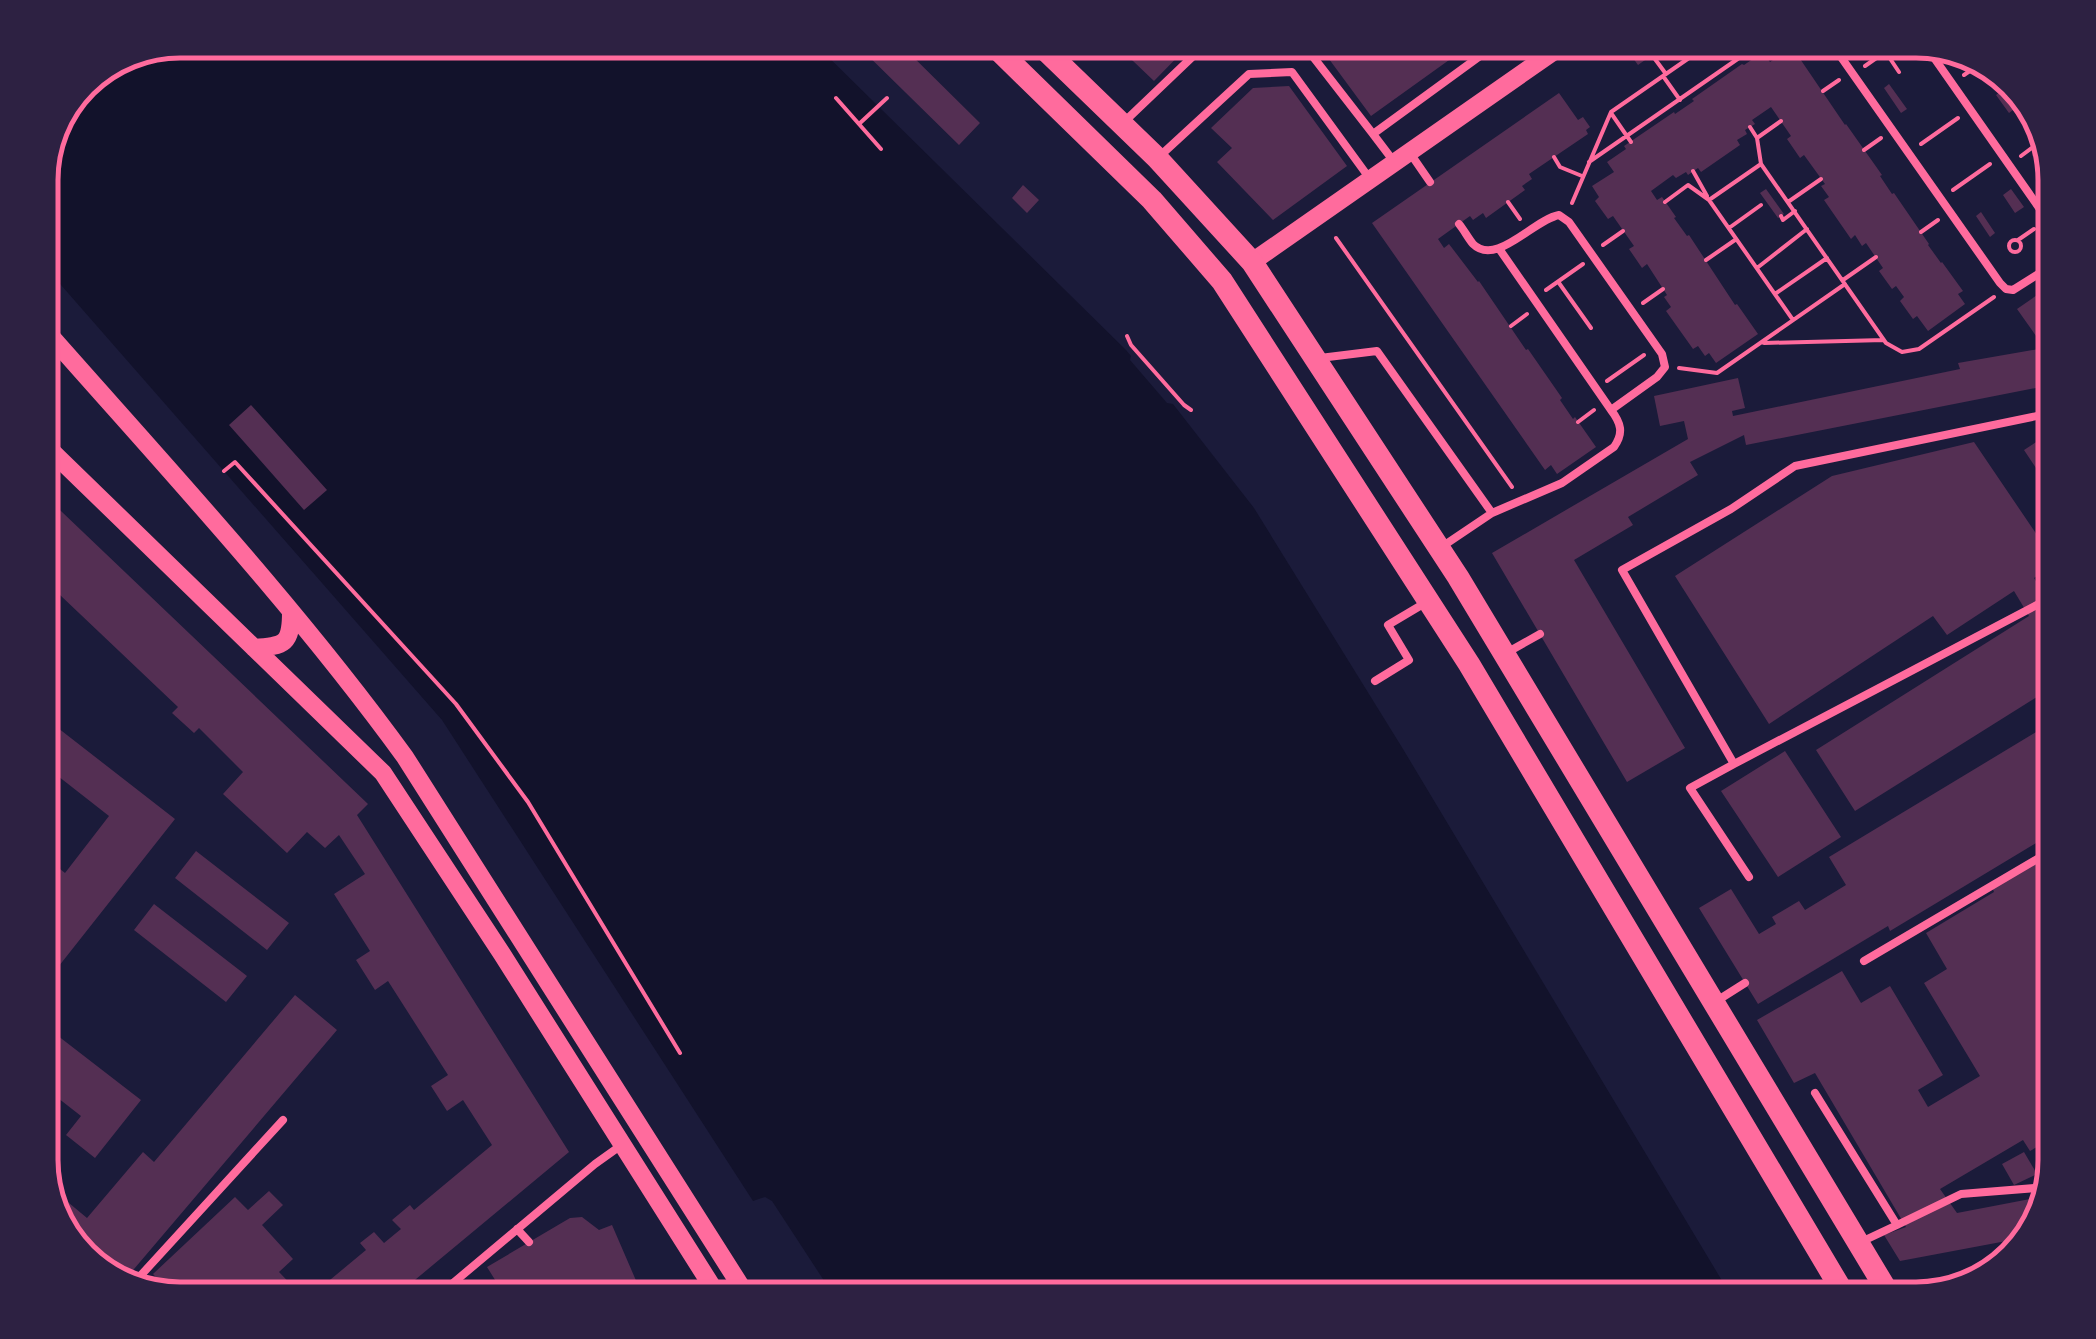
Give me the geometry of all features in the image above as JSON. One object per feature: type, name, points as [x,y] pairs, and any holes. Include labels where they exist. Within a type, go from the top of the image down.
[{"type":"main road","points":[[1006,58],[1152,200],[1222,280],[1469,664],[1838,1282]]},
{"type":"main road","points":[[1054,58],[1158,158],[1252,262],[1439,548],[1882,1282]]},
{"type":"street","points":[[1252,262],[1544,58]]},
{"type":"street","points":[[58,345],[368,706],[434,800],[738,1282]]},
{"type":"street","points":[[58,457],[383,773],[709,1282]]},
{"type":"street","points":[[254,648],[276,647],[286,642],[291,632],[291,612]]},
{"type":"lane","points":[[1122,124],[1191,58]]},
{"type":"lane","points":[[1314,58],[1373,134],[1430,182]]},
{"type":"lane","points":[[1373,134],[1477,58]]},
{"type":"lane","points":[[1842,58],[2006,289],[2021,287],[2038,275]]},
{"type":"lane","points":[[1936,60],[2038,207]]},
{"type":"lane","points":[[1158,158],[1249,74],[1292,72],[1370,180]]},
{"type":"lane","points":[[1459,224],[1476,247],[1487,252],[1500,250],[1546,217],[1559,215],[1569,222],[1662,354],[1664,366],[1657,377],[1611,410]]},
{"type":"lane","points":[[1439,548],[1492,514],[1562,483],[1620,439],[1618,420],[1500,250]]},
{"type":"lane","points":[[1315,358],[1377,351],[1492,514]]},
{"type":"lane","points":[[1734,764],[1622,570],[1796,466],[2038,416]]},
{"type":"lane","points":[[1375,681],[1409,660],[1388,626],[1428,601]]},
{"type":"lane","points":[[1750,878],[1690,788],[2038,604]]},
{"type":"lane","points":[[1504,654],[1540,634]]},
{"type":"lane","points":[[1864,960],[2038,858]]},
{"type":"lane","points":[[1713,1003],[1745,984]]},
{"type":"lane","points":[[1815,1093],[1896,1225]]},
{"type":"lane","points":[[141,1275],[284,1120]]},
{"type":"lane","points":[[454,1282],[623,1144]]},
{"type":"lane","points":[[1859,1243],[1961,1194],[2035,1188]]},
{"type":"lane","points":[[518,1229],[529,1242]]},
{"type":"path","points":[[1654,58],[1680,100]]},
{"type":"path","points":[[1559,215],[1570,207],[1610,112],[1689,58]]},
{"type":"path","points":[[1589,162],[1629,139],[1742,58]]},
{"type":"path","points":[[1853,74],[1876,58]]},
{"type":"path","points":[[1889,58],[1899,72]]},
{"type":"path","points":[[1952,83],[1970,70]]},
{"type":"path","points":[[836,98],[881,148]]},
{"type":"path","points":[[859,124],[887,98]]},
{"type":"path","points":[[1610,112],[1629,139]]},
{"type":"path","points":[[1921,144],[1958,118]]},
{"type":"path","points":[[1758,138],[1781,121]]},
{"type":"path","points":[[1750,127],[1758,138],[1761,164],[1884,340],[1902,352],[1920,349],[2006,289]]},
{"type":"path","points":[[2008,164],[2034,147]]},
{"type":"path","points":[[1554,157],[1560,167],[1583,176]]},
{"type":"path","points":[[1709,200],[1761,164]]},
{"type":"path","points":[[1953,190],[1990,164]]},
{"type":"path","points":[[1693,171],[1793,320]]},
{"type":"path","points":[[1681,175],[1709,200]]},
{"type":"path","points":[[1788,202],[1821,179]]},
{"type":"path","points":[[1665,202],[1688,185]]},
{"type":"path","points":[[1508,202],[1528,230]]},
{"type":"path","points":[[1729,228],[1761,206]]},
{"type":"path","points":[[1781,216],[1783,220],[1794,212]]},
{"type":"path","points":[[2018,240],[2038,226]]},
{"type":"path","points":[[1756,268],[1807,229]]},
{"type":"path","points":[[1534,299],[1623,231]]},
{"type":"path","points":[[1336,238],[1521,500]]},
{"type":"path","points":[[1706,260],[1736,239]]},
{"type":"path","points":[[1664,366],[1717,373],[1876,257]]},
{"type":"path","points":[[1775,294],[1827,258]]},
{"type":"path","points":[[1558,282],[1591,328]]},
{"type":"path","points":[[1632,311],[1664,289]]},
{"type":"path","points":[[1127,336],[1131,346],[1191,410]]},
{"type":"path","points":[[1761,343],[1884,340]]},
{"type":"path","points":[[1610,379],[1644,356]]},
{"type":"path","points":[[224,471],[235,462],[456,704],[528,802],[680,1053]]},
{"type":"shaded area","points":[[829,58],[1126,350],[1130,360],[1167,403],[1173,404],[1254,508],[1723,1282],[825,1282],[772,1201],[765,1197],[753,1201],[442,720],[58,282],[58,172],[70,126],[83,105],[112,78],[156,60]]},
{"type":"building","points":[[870,58],[914,58],[980,123],[959,145]]},
{"type":"building","points":[[1130,58],[1176,58],[1154,81]]},
{"type":"building","points":[[1328,58],[1452,58],[1371,116]]},
{"type":"building","points":[[1754,58],[1767,58],[1770,62],[1776,58],[1799,58],[1963,291],[1958,294],[1965,304],[1928,331],[1900,301],[1904,297],[1896,286],[1892,289],[1879,271],[1883,268],[1866,243],[1862,246],[1855,235],[1851,239],[1824,200],[1829,197],[1821,186],[1825,184],[1804,155],[1800,158],[1787,139],[1791,136],[1771,107],[1752,120],[1755,124],[1737,140],[1740,145],[1701,172],[1698,168],[1688,175],[1673,175],[1651,191],[1657,200],[1662,197],[1758,334],[1716,363],[1698,346],[1693,349],[1666,311],[1671,307],[1664,297],[1667,295],[1647,264],[1642,268],[1629,249],[1634,246],[1613,216],[1608,219],[1595,201],[1599,197],[1592,186],[1614,172],[1607,162],[1626,149],[1624,146],[1742,64]]},
{"type":"building","points":[[1889,84],[1907,109],[1901,113],[1884,88]]},
{"type":"building","points":[[1289,86],[1347,166],[1273,220],[1217,162],[1232,148],[1211,128],[1253,88]]},
{"type":"building","points":[[1998,89],[2027,129],[2013,110],[2009,113],[1996,95]]},
{"type":"building","points":[[1559,93],[1578,120],[1583,117],[1590,127],[1586,130],[1588,134],[1529,174],[1532,179],[1522,186],[1525,190],[1486,218],[1483,213],[1473,220],[1470,216],[1438,239],[1444,248],[1449,244],[1479,281],[1596,447],[1557,474],[1551,465],[1545,470],[1372,223]]},
{"type":"building","points":[[1023,185],[1039,200],[1027,213],[1012,198]]},
{"type":"building","points":[[1766,189],[1784,214],[1778,218],[1760,193]]},
{"type":"building","points":[[2011,189],[2024,207],[2015,213],[2003,195]]},
{"type":"building","points":[[1981,212],[1995,233],[1990,237],[1976,216]]},
{"type":"building","points":[[2038,294],[2038,339],[2017,309]]},
{"type":"building","points":[[2038,349],[2038,388],[1746,445],[1744,435],[1690,462],[1698,475],[1628,517],[1633,525],[1574,560],[1685,748],[1627,782],[1492,553],[1688,439],[1684,421],[1660,426],[1654,396],[1738,378],[1745,408],[1732,411],[1733,416],[1960,369],[1958,363]]},
{"type":"building","points":[[251,405],[327,490],[304,510],[229,425]]},
{"type":"building","points":[[2038,441],[2038,471],[2024,450]]},
{"type":"building","points":[[1974,442],[2038,536],[2038,575],[2034,578],[2038,584],[2038,696],[1855,811],[1816,750],[2029,616],[2014,591],[1947,635],[1933,616],[1769,724],[1675,576],[1832,476]]},
{"type":"building","points":[[58,508],[368,804],[357,815],[569,1152],[412,1282],[327,1282],[366,1250],[360,1243],[374,1232],[384,1243],[401,1229],[392,1220],[410,1205],[414,1210],[492,1145],[463,1100],[447,1111],[431,1086],[448,1075],[388,981],[375,990],[356,960],[370,951],[334,894],[365,874],[339,835],[325,848],[307,832],[287,853],[223,794],[243,772],[199,728],[194,733],[172,713],[178,707],[58,593]]},
{"type":"building","points":[[58,728],[175,819],[58,967],[58,867],[65,873],[109,816],[58,776]]},
{"type":"building","points":[[2038,731],[2038,842],[1758,1004],[1699,908],[1731,889],[1759,934],[1776,924],[1772,917],[1799,901],[1805,910],[1846,885],[1829,857]]},
{"type":"building","points":[[1785,751],[1841,837],[1778,877],[1721,791]]},
{"type":"building","points":[[196,851],[289,923],[267,950],[175,878]]},
{"type":"building","points":[[2038,857],[2038,1146],[2030,1151],[2023,1140],[1940,1189],[1957,1213],[2032,1199],[2007,1241],[1900,1261],[1884,1235],[1906,1227],[1815,1073],[1794,1083],[1757,1020],[1842,971],[1861,1003],[1890,986],[1943,1075],[1918,1090],[1928,1107],[1980,1076],[1924,983],[1947,969],[1926,933],[1994,892],[1991,884]]},
{"type":"building","points":[[154,904],[247,976],[226,1002],[134,930]]},
{"type":"building","points":[[295,995],[337,1030],[132,1271],[112,1261],[88,1240],[65,1200],[87,1218],[143,1152],[154,1162]]},
{"type":"building","points":[[58,1036],[141,1100],[95,1158],[66,1135],[81,1116],[58,1098]]},
{"type":"building","points":[[2024,1152],[2037,1174],[2014,1185],[2002,1164]]},
{"type":"building","points":[[269,1191],[283,1205],[262,1225],[293,1259],[279,1272],[289,1282],[180,1282],[157,1279],[153,1274],[235,1197],[248,1210]]},
{"type":"building","points":[[582,1217],[599,1230],[612,1225],[637,1282],[496,1282],[487,1267],[570,1218]]}]
